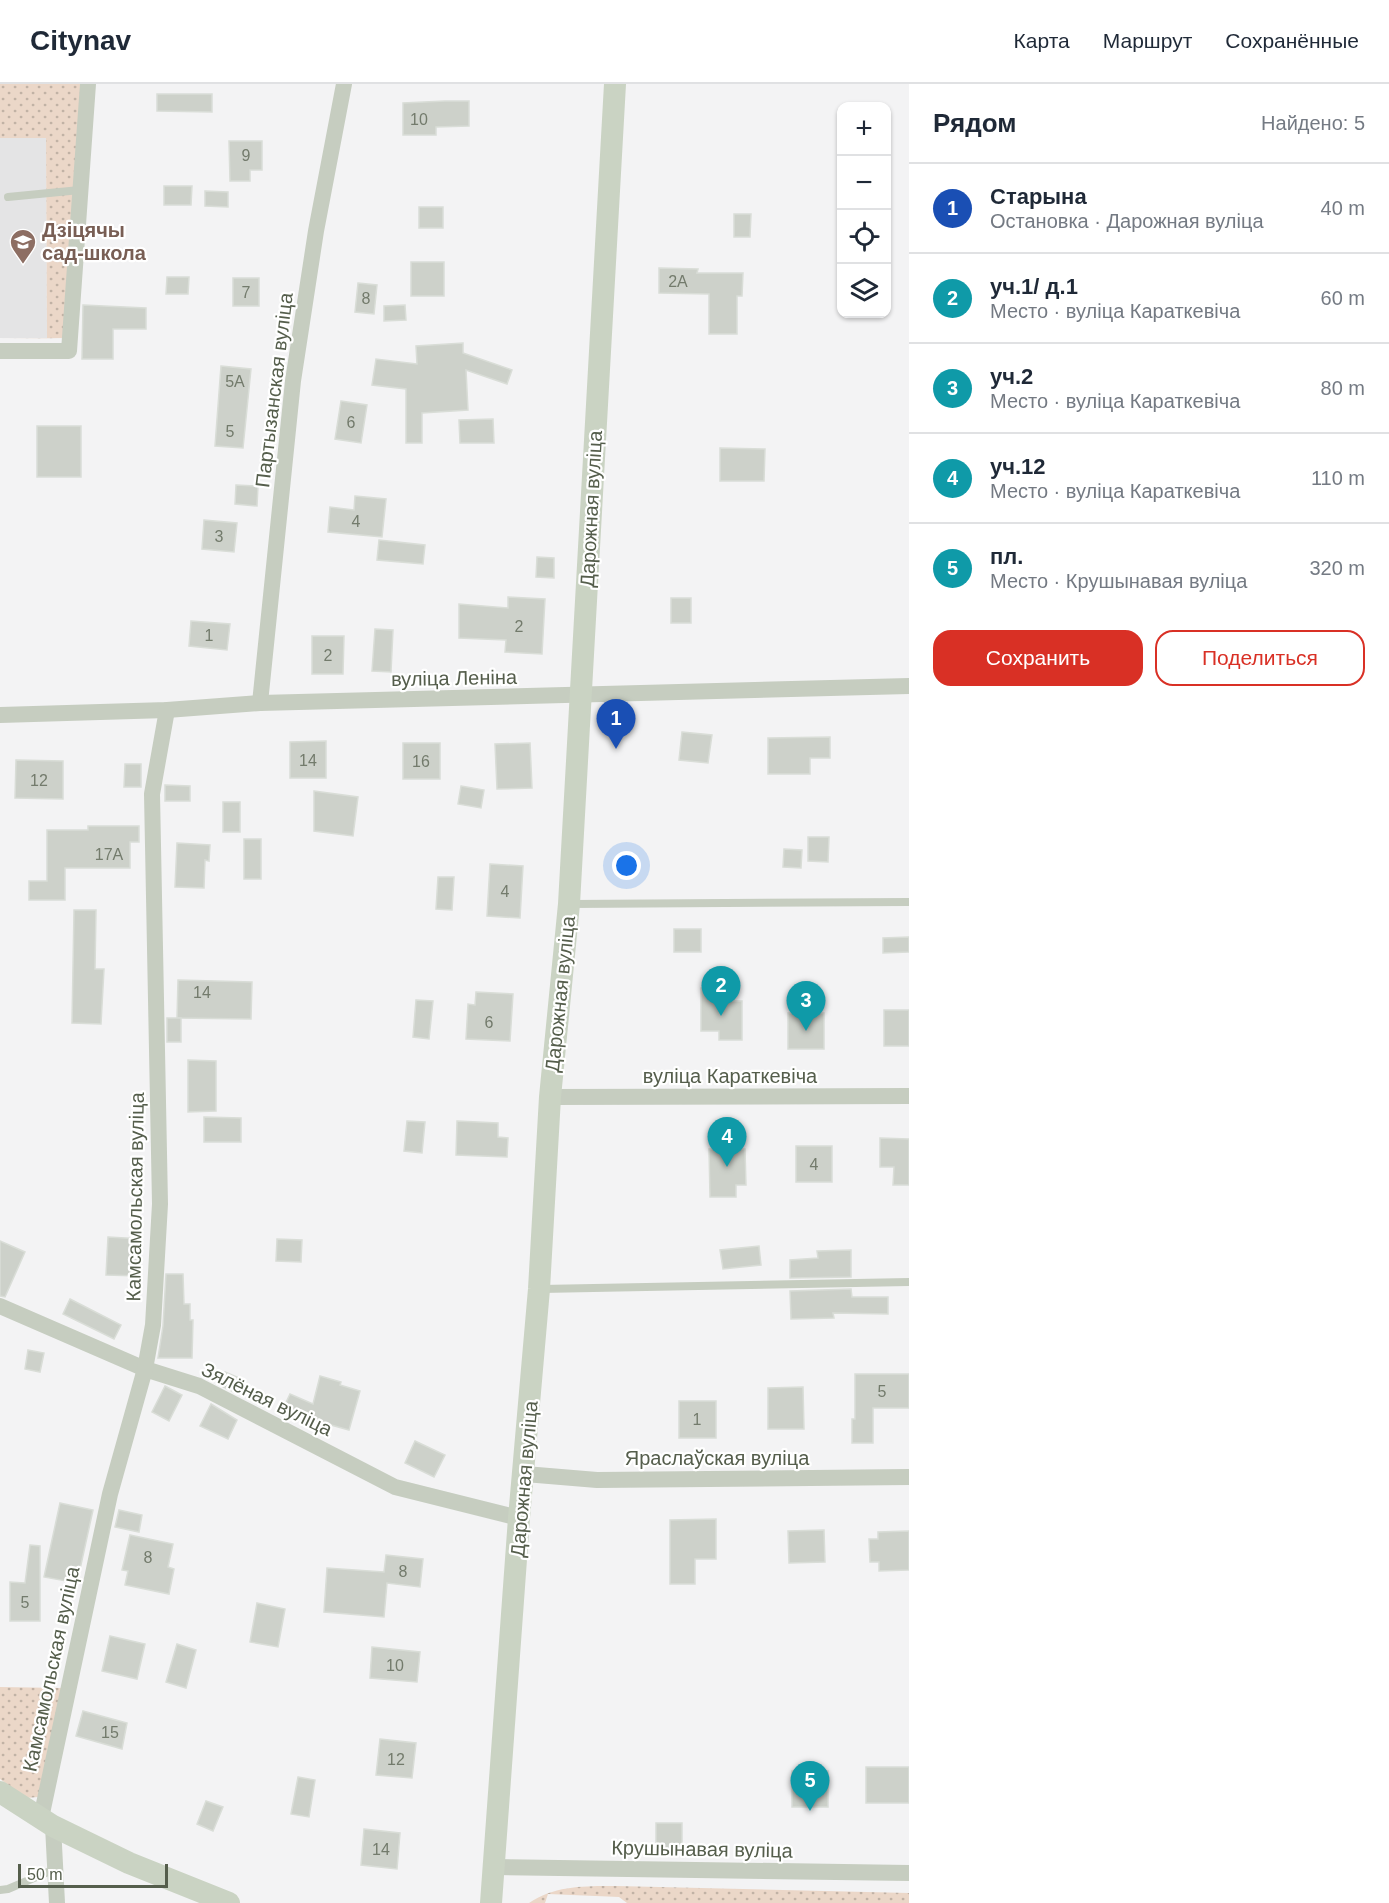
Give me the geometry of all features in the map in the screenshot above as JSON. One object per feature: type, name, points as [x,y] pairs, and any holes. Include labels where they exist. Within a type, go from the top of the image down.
[{"type":"main road","name":"Дарожная вуліца","points":[[491,1903],[519,1518],[525,1474],[539,1289],[550,1097],[569,904],[615,84]]},
{"type":"main road","points":[[0,1792],[47,1822],[129,1863],[229,1903]]},
{"type":"street","points":[[0,351],[69,351],[88,84]]},
{"type":"street","name":"Партызанская вуліца","points":[[260,703],[293,381],[316,231],[344,84]]},
{"type":"street","name":"вуліца Леніна","points":[[0,715],[167,710],[260,703],[581,697],[909,686]]},
{"type":"street","name":"Камсамольская вуліца","points":[[57,1903],[55,1869],[47,1822],[110,1494],[145,1368],[153,1325],[160,1204],[152,794],[167,710]]},
{"type":"street","name":"вуліца Караткевіча","points":[[550,1097],[909,1096]]},
{"type":"street","name":"Зялёная вуліца","points":[[0,1306],[145,1368],[199,1386],[395,1487],[519,1518]]},
{"type":"street","name":"Яраслаўская вуліца","points":[[525,1474],[597,1479],[909,1478]]},
{"type":"street","name":"Крушынавая вуліца","points":[[494,1868],[909,1873]]},
{"type":"lane","points":[[8,196],[80,189]]},
{"type":"lane","points":[[569,904],[909,902]]},
{"type":"lane","points":[[539,1289],[909,1282]]},
{"type":"lane","points":[[0,1890],[8,1889],[55,1869]]},
{"type":"shaded area","points":[[0,84],[81,84],[65,338],[0,339],[47,338],[46,138],[0,138]]},
{"type":"shaded area","name":"Дзіцячы сад-школа","points":[[0,138],[46,138],[47,338],[0,338]]},
{"type":"shaded area","points":[[0,1687],[63,1688],[38,1797],[26,1798],[0,1779]]},
{"type":"shaded area","points":[[617,1886],[909,1893],[909,1903],[627,1903],[619,1897],[548,1894],[545,1903],[529,1903],[539,1897],[550,1893],[560,1890]]},
{"type":"building","points":[[157,94],[212,94],[212,112],[157,111]]},
{"type":"building","points":[[469,101],[469,126],[436,127],[436,135],[403,135],[403,103]]},
{"type":"building","points":[[229,141],[262,141],[262,170],[250,170],[250,181],[230,181]]},
{"type":"building","points":[[164,186],[192,186],[191,205],[164,205]]},
{"type":"building","points":[[205,191],[228,192],[228,207],[205,206]]},
{"type":"building","points":[[419,207],[443,207],[443,228],[419,228]]},
{"type":"building","points":[[734,214],[751,214],[750,237],[734,237]]},
{"type":"building","points":[[411,262],[444,262],[444,296],[411,296]]},
{"type":"building","points":[[659,268],[698,269],[697,273],[743,273],[742,296],[737,296],[737,334],[709,334],[709,294],[659,293]]},
{"type":"building","points":[[167,277],[189,277],[188,294],[166,294]]},
{"type":"building","points":[[233,278],[259,278],[259,306],[233,306]]},
{"type":"building","points":[[358,283],[377,285],[374,314],[355,312]]},
{"type":"building","points":[[83,305],[146,308],[146,329],[113,329],[113,359],[82,359]]},
{"type":"building","points":[[405,305],[406,320],[384,321],[384,306]]},
{"type":"building","points":[[463,343],[463,353],[512,370],[507,384],[466,370],[468,410],[422,413],[422,443],[406,443],[406,389],[372,385],[376,359],[417,364],[416,346]]},
{"type":"building","points":[[221,366],[251,369],[243,448],[215,446]]},
{"type":"building","points":[[341,401],[367,405],[361,443],[335,439]]},
{"type":"building","points":[[493,419],[494,443],[460,443],[459,420]]},
{"type":"building","points":[[37,426],[81,426],[81,477],[37,477]]},
{"type":"building","points":[[720,448],[765,449],[764,481],[720,481]]},
{"type":"building","points":[[236,485],[258,486],[257,506],[235,504]]},
{"type":"building","points":[[355,496],[386,499],[382,537],[328,532],[330,507],[354,510]]},
{"type":"building","points":[[204,520],[237,523],[234,552],[202,549]]},
{"type":"building","points":[[379,540],[425,545],[423,564],[377,560]]},
{"type":"building","points":[[537,557],[554,558],[554,578],[536,577]]},
{"type":"building","points":[[508,597],[545,599],[542,654],[505,652],[506,640],[459,638],[459,604],[508,608]]},
{"type":"building","points":[[671,598],[691,598],[691,623],[671,623]]},
{"type":"building","points":[[191,621],[230,624],[227,650],[189,646]]},
{"type":"building","points":[[375,629],[393,630],[391,672],[372,671]]},
{"type":"building","points":[[312,636],[344,636],[343,674],[312,674]]},
{"type":"building","points":[[682,732],[712,735],[708,763],[679,760]]},
{"type":"building","points":[[830,737],[830,758],[810,758],[810,774],[768,774],[768,738]]},
{"type":"building","points":[[326,741],[326,778],[290,778],[290,742]]},
{"type":"building","points":[[403,743],[440,743],[440,779],[403,779]]},
{"type":"building","points":[[530,743],[532,788],[497,789],[495,744]]},
{"type":"building","points":[[16,760],[63,761],[63,799],[15,798]]},
{"type":"building","points":[[125,764],[141,764],[141,787],[124,787]]},
{"type":"building","points":[[165,785],[190,786],[190,801],[165,801]]},
{"type":"building","points":[[461,786],[484,790],[481,808],[458,804]]},
{"type":"building","points":[[314,791],[358,797],[353,836],[314,831]]},
{"type":"building","points":[[223,802],[240,802],[240,832],[223,832]]},
{"type":"building","points":[[88,826],[139,826],[139,842],[130,842],[130,868],[65,868],[65,900],[29,900],[29,881],[47,881],[47,830],[88,830]]},
{"type":"building","points":[[808,837],[829,837],[828,862],[808,861]]},
{"type":"building","points":[[244,839],[261,839],[261,879],[244,879]]},
{"type":"building","points":[[177,843],[210,845],[209,861],[205,860],[204,888],[175,887]]},
{"type":"building","points":[[784,849],[802,850],[801,868],[783,867]]},
{"type":"building","points":[[490,864],[523,866],[520,918],[487,916]]},
{"type":"building","points":[[438,877],[454,877],[452,910],[436,909]]},
{"type":"building","points":[[74,910],[96,910],[95,969],[104,969],[101,1024],[72,1023]]},
{"type":"building","points":[[674,929],[701,929],[701,952],[674,952]]},
{"type":"building","points":[[909,937],[909,952],[883,953],[883,938]]},
{"type":"building","points":[[178,980],[252,982],[251,1019],[177,1018]]},
{"type":"building","points":[[701,988],[722,988],[722,1001],[742,1001],[742,1040],[719,1040],[719,1031],[701,1031]]},
{"type":"building","points":[[476,992],[513,994],[510,1041],[466,1039],[468,1004],[475,1005]]},
{"type":"building","points":[[416,1000],[433,1001],[429,1039],[413,1037]]},
{"type":"building","points":[[884,1010],[909,1010],[909,1046],[884,1046]]},
{"type":"building","points":[[788,1013],[824,1013],[824,1049],[788,1049]]},
{"type":"building","points":[[167,1018],[181,1018],[181,1042],[167,1042]]},
{"type":"building","points":[[188,1060],[216,1061],[216,1111],[188,1112]]},
{"type":"building","points":[[204,1117],[241,1118],[241,1142],[204,1142]]},
{"type":"building","points":[[407,1121],[425,1122],[422,1153],[404,1151]]},
{"type":"building","points":[[457,1121],[498,1123],[498,1137],[508,1138],[507,1157],[456,1155]]},
{"type":"building","points":[[880,1138],[909,1139],[909,1185],[893,1185],[894,1167],[880,1167]]},
{"type":"building","points":[[796,1146],[832,1146],[832,1182],[796,1182]]},
{"type":"building","points":[[709,1149],[745,1149],[746,1185],[736,1185],[736,1197],[710,1197]]},
{"type":"building","points":[[108,1237],[142,1239],[140,1276],[106,1275]]},
{"type":"building","points":[[277,1239],[302,1240],[301,1262],[276,1261]]},
{"type":"building","points":[[0,1241],[25,1252],[5,1297],[0,1296]]},
{"type":"building","points":[[759,1246],[761,1265],[723,1269],[720,1250]]},
{"type":"building","points":[[851,1250],[851,1277],[790,1278],[790,1260],[818,1258],[817,1251]]},
{"type":"building","points":[[166,1274],[183,1274],[184,1304],[190,1304],[190,1320],[193,1320],[192,1358],[158,1358],[163,1326]]},
{"type":"building","points":[[851,1289],[852,1297],[888,1297],[888,1314],[833,1313],[834,1318],[791,1319],[790,1291]]},
{"type":"building","points":[[70,1299],[121,1325],[114,1339],[63,1314]]},
{"type":"building","points":[[28,1350],[44,1353],[40,1372],[25,1369]]},
{"type":"building","points":[[225,1372],[239,1378],[234,1392],[219,1385]]},
{"type":"building","points":[[855,1374],[909,1374],[909,1408],[873,1408],[873,1443],[852,1443],[852,1419],[855,1419]]},
{"type":"building","points":[[320,1376],[360,1391],[349,1430],[313,1420],[311,1424],[282,1411],[290,1394],[313,1404]]},
{"type":"building","points":[[165,1386],[182,1395],[169,1421],[152,1412]]},
{"type":"building","points":[[803,1387],[804,1429],[768,1429],[768,1388]]},
{"type":"building","points":[[679,1401],[716,1401],[716,1438],[679,1438]]},
{"type":"building","points":[[211,1404],[237,1420],[228,1439],[200,1426]]},
{"type":"building","points":[[415,1441],[445,1455],[434,1477],[405,1463]]},
{"type":"building","points":[[60,1503],[93,1510],[77,1583],[44,1577]]},
{"type":"building","points":[[119,1510],[142,1515],[139,1532],[115,1527]]},
{"type":"building","points":[[716,1519],[716,1559],[695,1559],[695,1584],[670,1584],[670,1520]]},
{"type":"building","points":[[824,1530],[825,1562],[789,1563],[788,1531]]},
{"type":"building","points":[[909,1531],[909,1570],[879,1571],[879,1562],[870,1562],[869,1539],[878,1539],[878,1532]]},
{"type":"building","points":[[130,1535],[173,1544],[168,1567],[174,1569],[169,1594],[125,1585],[128,1571],[122,1570]]},
{"type":"building","points":[[30,1545],[40,1546],[40,1621],[10,1621],[10,1582],[25,1583]]},
{"type":"building","points":[[386,1555],[423,1559],[420,1587],[387,1583],[384,1617],[324,1612],[327,1568],[384,1572]]},
{"type":"building","points":[[257,1603],[285,1609],[278,1647],[250,1642]]},
{"type":"building","points":[[110,1636],[145,1644],[137,1679],[102,1671]]},
{"type":"building","points":[[177,1644],[196,1650],[186,1688],[166,1682]]},
{"type":"building","points":[[372,1647],[420,1652],[417,1682],[370,1678]]},
{"type":"building","points":[[83,1711],[127,1723],[122,1749],[76,1736]]},
{"type":"building","points":[[380,1739],[416,1743],[412,1778],[376,1775]]},
{"type":"building","points":[[866,1767],[909,1767],[909,1803],[866,1803]]},
{"type":"building","points":[[792,1771],[828,1771],[828,1807],[792,1807]]},
{"type":"building","points":[[298,1777],[315,1780],[309,1817],[291,1814]]},
{"type":"building","points":[[206,1801],[223,1807],[213,1831],[197,1824]]},
{"type":"building","points":[[656,1823],[682,1823],[682,1850],[656,1850]]},
{"type":"building","points":[[364,1829],[400,1833],[397,1869],[361,1865]]},
{"type":"place","name":"Дзіцячы сад-школа","points":[[23,265]]},
{"type":"place","name":"Старына","points":[[616,749]]},
{"type":"place","name":"уч.1/ д.1","points":[[721,1016]]},
{"type":"place","name":"уч.2","points":[[806,1031]]},
{"type":"place","name":"уч.12","points":[[727,1167]]},
{"type":"place","name":"пл.","points":[[810,1811]]}]
